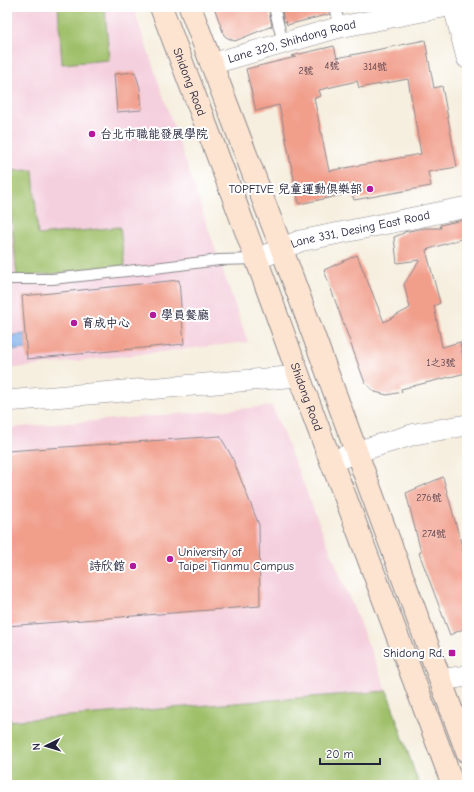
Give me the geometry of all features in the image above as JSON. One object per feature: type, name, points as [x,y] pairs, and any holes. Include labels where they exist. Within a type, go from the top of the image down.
[{"type":"street","name":"Shidong Road","points":[[161,7],[257,259],[331,462],[453,785]]},
{"type":"street","points":[[190,7],[467,752]]},
{"type":"street","name":"Lane 320, Shihdong Road","points":[[211,64],[340,27],[443,7]]},
{"type":"street","points":[[454,7],[467,58]]},
{"type":"street","name":"Lane 331, Desing East Road","points":[[257,259],[300,241],[467,207]]},
{"type":"street","points":[[7,401],[299,376]]},
{"type":"street","points":[[331,462],[356,452],[415,434],[467,424]]},
{"type":"street","points":[[440,680],[467,676]]},
{"type":"lane","points":[[274,7],[283,43]]},
{"type":"lane","points":[[335,7],[340,27]]},
{"type":"lane","points":[[7,279],[52,279],[219,260],[257,259]]},
{"type":"shaded area","name":"台北市職能發展學院","points":[[7,7],[133,7],[248,342],[7,369]]},
{"type":"shaded area","name":"University of Taipei Tianmu Campus","points":[[272,406],[387,691],[7,721],[7,428]]},
{"type":"green space","points":[[58,7],[105,7],[109,60],[62,64]]},
{"type":"green space","points":[[33,170],[38,235],[120,227],[125,268],[17,277],[7,171]]},
{"type":"green space","points":[[387,691],[419,785],[7,785],[7,721]]},
{"type":"water","points":[[25,334],[27,349],[7,351],[7,336]]},
{"type":"building","points":[[214,7],[268,7],[272,26],[235,41],[224,35]]},
{"type":"building","points":[[281,7],[329,7],[330,14],[287,25],[286,21],[284,22]]},
{"type":"building","points":[[425,40],[434,88],[442,86],[457,167],[428,172],[431,186],[354,200],[352,193],[299,204],[279,105],[256,111],[246,69],[334,46],[337,58]],"holes":[[[408,79],[421,154],[329,171],[314,98],[321,96],[319,90],[357,81],[359,88]]]},
{"type":"building","points":[[135,72],[140,88],[142,110],[117,112],[114,74]]},
{"type":"building","points":[[467,219],[467,237],[426,250],[440,303],[434,306],[442,347],[460,342],[466,373],[401,389],[402,392],[387,395],[375,392],[365,383],[324,270],[357,255],[384,322],[410,308],[404,284],[420,260],[397,263],[394,237],[404,232],[425,228],[441,228],[440,225]]},
{"type":"building","name":"育成中心","points":[[179,280],[184,344],[27,359],[22,296]]},
{"type":"building","name":"詩欣館","points":[[220,436],[232,457],[259,525],[260,606],[7,626],[7,451]]},
{"type":"building","points":[[443,477],[467,565],[467,627],[450,635],[419,553],[421,552],[406,493]]},
{"type":"place","name":"台北市職能發展學院","points":[[92,134]]},
{"type":"place","name":"TOPFIVE 兒童運動俱樂部","points":[[370,189]]},
{"type":"place","name":"學員餐廳","points":[[153,315]]},
{"type":"place","name":"育成中心","points":[[74,323]]},
{"type":"place","name":"University of Taipei Tianmu Campus","points":[[170,559]]},
{"type":"place","name":"詩欣館","points":[[133,566]]},
{"type":"place","name":"Shidong Rd.","points":[[452,653]]}]
